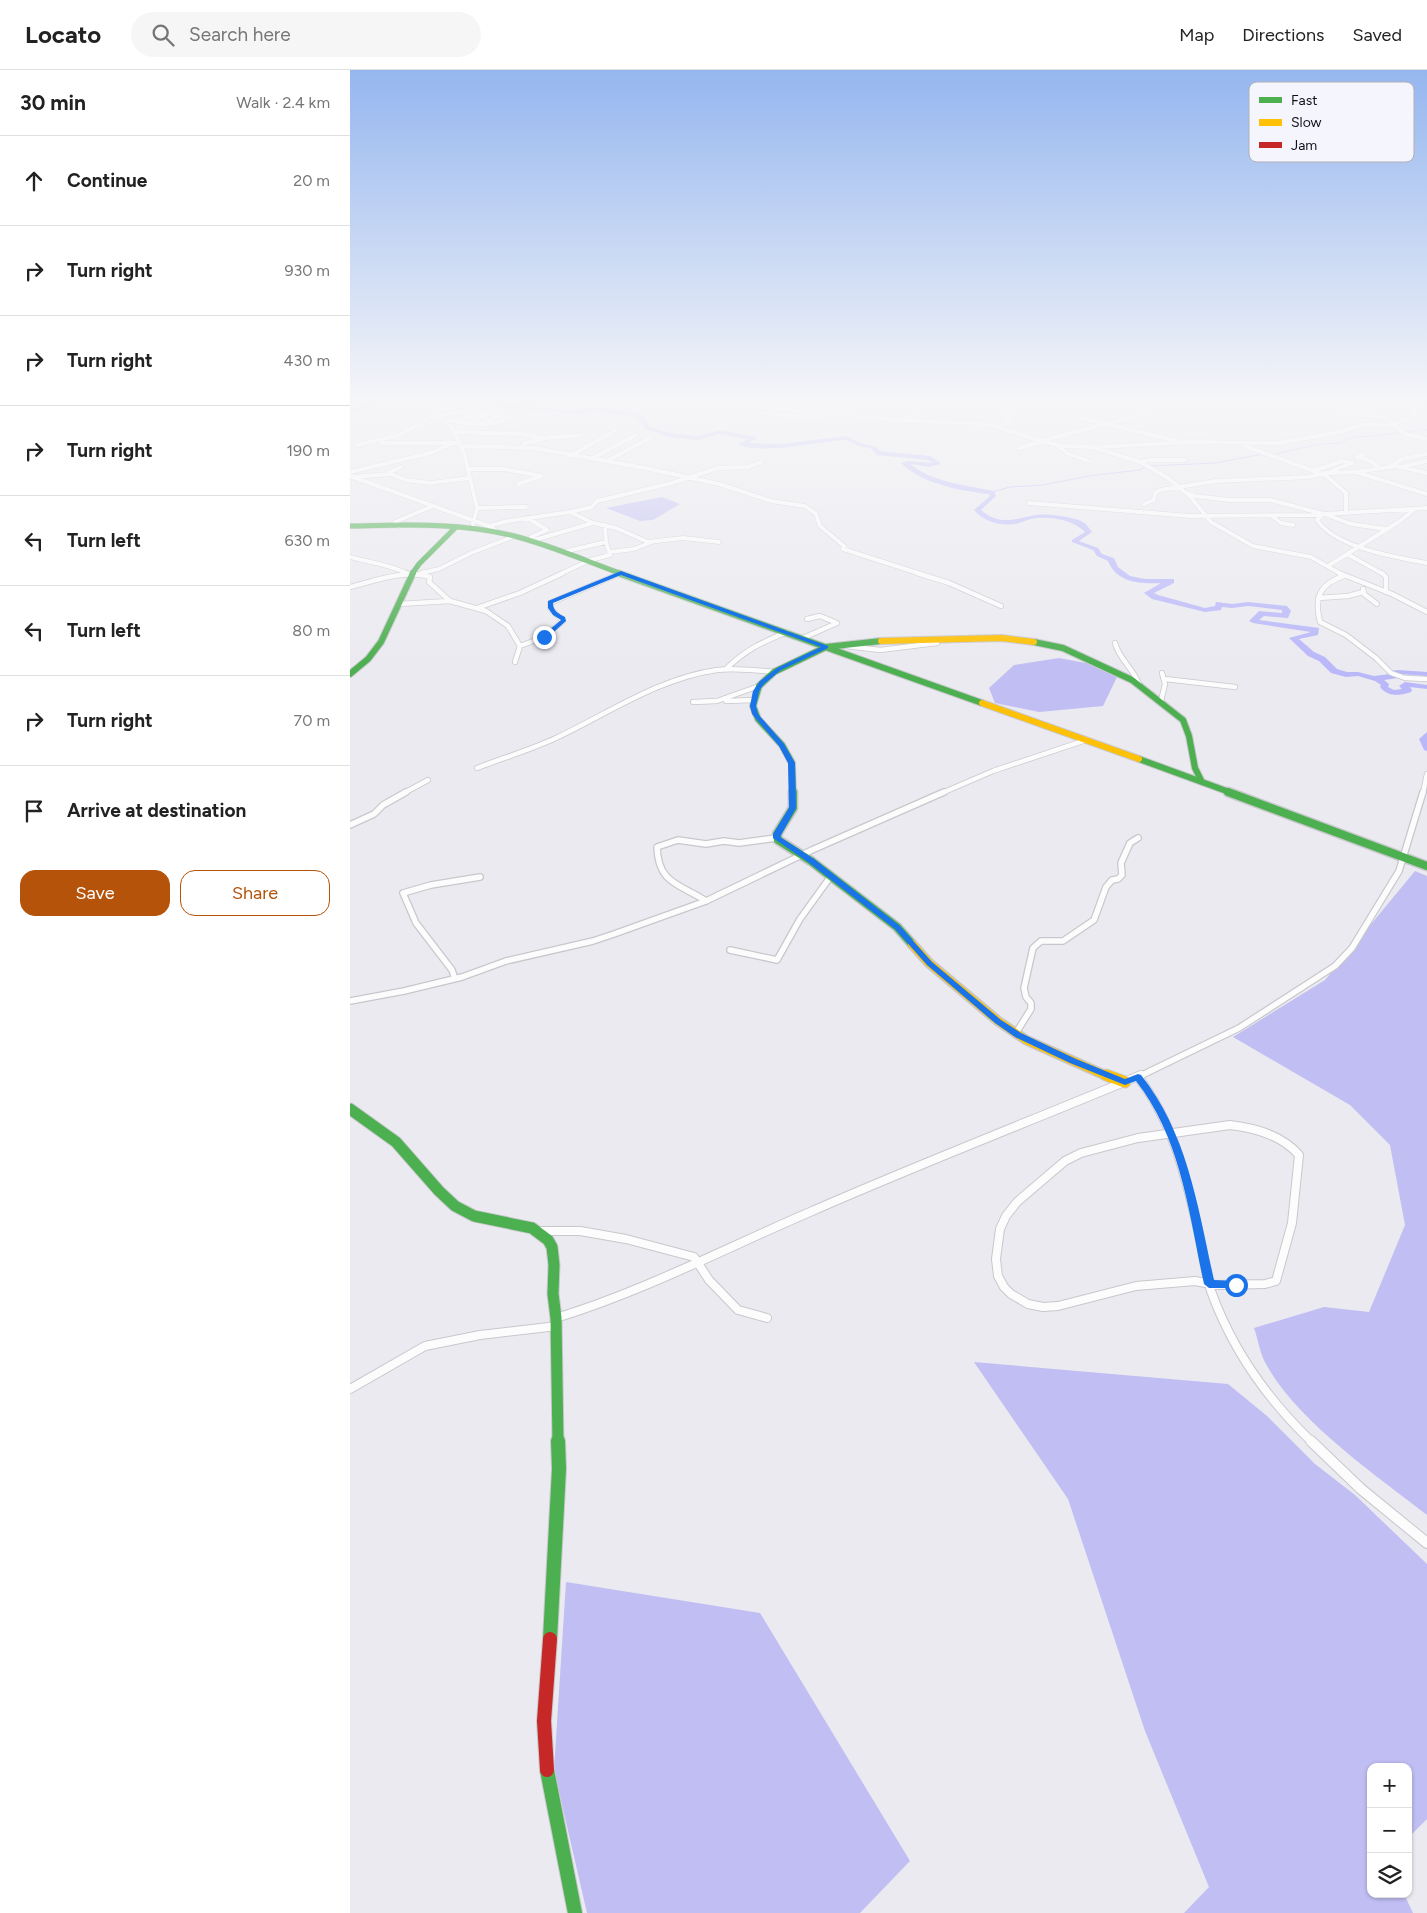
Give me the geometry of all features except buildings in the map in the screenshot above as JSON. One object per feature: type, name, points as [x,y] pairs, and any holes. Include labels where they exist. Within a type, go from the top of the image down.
[{"type":"street","points":[[389,490],[433,506],[473,525]]},
{"type":"street","points":[[472,490],[477,508],[473,525]]},
{"type":"street","points":[[492,528],[527,518],[592,507],[598,501],[641,490]]},
{"type":"street","points":[[739,490],[771,501],[805,506],[816,514],[817,523],[844,546],[843,549],[949,583],[1001,606]]},
{"type":"street","points":[[1144,504],[1154,500],[1157,490]]},
{"type":"street","points":[[1182,490],[1189,495],[1213,524],[1253,546],[1306,556],[1344,576],[1386,592],[1427,612]]},
{"type":"street","points":[[1343,490],[1346,493],[1346,513]]},
{"type":"street","points":[[1414,490],[1427,494]]},
{"type":"street","points":[[1189,495],[1229,500],[1270,500],[1324,514],[1350,524],[1386,529]]},
{"type":"street","points":[[1030,503],[1206,516],[1273,516],[1427,508]]},
{"type":"street","points":[[399,526],[395,525],[395,522],[433,506]]},
{"type":"street","points":[[477,508],[526,507]]},
{"type":"street","points":[[1328,566],[1416,509]]},
{"type":"street","points":[[570,512],[593,522],[616,528],[641,540],[653,542]]},
{"type":"street","points":[[1324,514],[1317,520],[1322,528],[1331,534],[1360,546],[1427,563]]},
{"type":"street","points":[[1273,516],[1280,523],[1293,525]]},
{"type":"street","points":[[527,518],[547,530],[529,540]]},
{"type":"street","points":[[529,540],[593,522]]},
{"type":"street","points":[[350,526],[456,527],[473,525],[492,528],[788,632],[1202,782],[1427,866]]},
{"type":"street","points":[[605,525],[606,542],[610,552]]},
{"type":"street","points":[[350,674],[375,651],[424,558],[456,527]]},
{"type":"street","points":[[350,587],[439,569],[471,553],[515,536]]},
{"type":"street","points":[[476,608],[520,593],[588,561],[607,556],[610,552],[634,549],[653,542],[676,538],[706,539],[719,542]]},
{"type":"street","points":[[563,552],[606,542]]},
{"type":"street","points":[[1347,554],[1381,572],[1386,577],[1386,592]]},
{"type":"street","points":[[350,557],[369,563],[396,567],[414,575],[430,577],[429,582],[450,600]]},
{"type":"street","points":[[520,646],[544,637],[563,621],[564,619],[555,614],[550,608],[550,603],[621,573]]},
{"type":"street","points":[[1344,576],[1334,579],[1320,591],[1316,607],[1320,622],[1346,635],[1376,658],[1390,673],[1405,678],[1427,679]]},
{"type":"street","points":[[1363,592],[1364,587],[1367,585]]},
{"type":"street","points":[[1318,598],[1348,596],[1363,592]]},
{"type":"street","points":[[1363,592],[1377,604]]},
{"type":"street","points":[[399,604],[450,600],[495,616],[508,626],[520,646],[516,662]]},
{"type":"street","points":[[803,638],[837,623],[820,616],[807,619]]},
{"type":"street","points":[[727,668],[754,645],[788,632]]},
{"type":"street","points":[[717,701],[759,686],[774,672],[826,647],[880,641],[948,641],[963,638],[1001,638],[1052,644],[1078,654],[1139,684],[1183,720],[1189,736],[1195,768],[1202,782]]},
{"type":"street","points":[[1115,643],[1118,654],[1133,669],[1139,684]]},
{"type":"street","points":[[477,768],[556,738],[630,700],[674,681],[727,668],[750,668],[774,672]]},
{"type":"street","points":[[1162,673],[1165,679],[1162,701]]},
{"type":"street","points":[[1165,679],[1236,687]]},
{"type":"street","points":[[759,686],[754,700],[755,714],[782,745],[792,763],[793,808],[776,838]]},
{"type":"street","points":[[693,702],[754,700]]},
{"type":"street","points":[[350,1001],[455,979],[494,967],[506,961],[593,940],[706,901],[803,855],[993,771],[1086,740]]},
{"type":"street","points":[[350,1389],[425,1346],[556,1322],[699,1262],[811,1211],[1138,1077],[1239,1028],[1335,966],[1362,933],[1398,871],[1421,804],[1427,774]]},
{"type":"street","points":[[350,825],[374,814],[383,805],[428,780]]},
{"type":"street","points":[[706,901],[665,878],[656,859],[657,847],[678,840],[706,844],[724,841],[739,843],[776,838],[803,855],[897,927],[929,963],[998,1021],[1016,1033],[1073,1061],[1125,1082]]},
{"type":"street","points":[[1016,1033],[1031,1009],[1031,1003],[1026,997],[1024,988],[1033,948],[1041,941],[1063,940],[1096,917],[1096,912],[1106,887],[1112,880],[1118,879],[1122,875],[1121,863],[1130,843],[1138,838]]},
{"type":"street","points":[[455,979],[452,970],[416,923],[403,893],[432,885],[480,876]]},
{"type":"street","points":[[730,950],[777,960],[808,906],[831,876]]},
{"type":"street","points":[[1138,1077],[1152,1094],[1171,1132],[1185,1172],[1209,1284],[1218,1311],[1260,1384],[1307,1437],[1344,1472],[1427,1543]]},
{"type":"street","points":[[350,1109],[392,1138],[421,1168],[438,1190],[465,1212],[490,1222],[541,1230],[580,1231],[626,1239],[694,1257],[709,1280],[738,1310],[767,1318]]},
{"type":"street","points":[[1221,1126],[1238,1126],[1260,1132],[1289,1144],[1299,1155],[1292,1223],[1276,1281],[1265,1284],[1209,1284],[1195,1281],[1136,1286],[1058,1306],[1043,1307],[1028,1304],[1011,1294],[1004,1287],[998,1276],[997,1252],[1000,1229],[1016,1202],[1065,1161],[1081,1153],[1138,1138],[1171,1132],[1221,1126]]},
{"type":"street","points":[[541,1230],[552,1243],[556,1322],[558,1478],[554,1584],[544,1719],[544,1752],[575,1913]]},
{"type":"shaded area","points":[[662,497],[680,504],[653,520],[640,521],[606,508]]},
{"type":"shaded area","points":[[1059,658],[1091,664],[1118,675],[1103,706],[1039,712],[995,703],[989,688],[1014,665]]},
{"type":"shaded area","points":[[1415,871],[1427,876],[1427,1515],[1339,1446],[1297,1406],[1266,1364],[1254,1328],[1324,1307],[1369,1312],[1405,1225],[1390,1145],[1350,1105],[1233,1037],[1325,980]]},
{"type":"shaded area","points":[[974,1362],[1228,1384],[1267,1416],[1315,1464],[1355,1495],[1427,1564],[1427,1819],[1412,1834],[1412,1763],[1367,1763],[1367,1898],[1406,1898],[1413,1913],[1184,1913],[1209,1887],[1145,1731],[1068,1499]]},
{"type":"shaded area","points":[[566,1582],[760,1613],[910,1861],[860,1913],[587,1913],[554,1770]]},
{"type":"waterway","points":[[978,490],[992,492],[993,496],[977,510],[987,519],[1014,522],[1038,516],[1080,523],[1089,532],[1074,541],[1096,549],[1099,555],[1111,560],[1114,568],[1120,574],[1136,580],[1171,581],[1148,593],[1155,597],[1205,610],[1218,608],[1219,604],[1232,606],[1248,604],[1284,608],[1287,611],[1285,616],[1262,613],[1253,621],[1316,630],[1315,633],[1293,638],[1311,654],[1322,659],[1334,671],[1346,675],[1358,674],[1374,678]]},
{"type":"waterway","points":[[992,492],[999,490]]},
{"type":"waterway","points":[[1374,678],[1395,676],[1394,673],[1398,672],[1427,674]]},
{"type":"waterway","points":[[1374,678],[1385,684],[1386,690],[1392,693],[1408,690],[1403,686],[1405,684],[1427,687]]},
{"type":"waterway","points":[[1427,735],[1423,739],[1427,748]]},
{"type":"traffic: fast","points":[[350,526],[453,526],[515,536],[982,703]]},
{"type":"traffic: fast","points":[[350,674],[368,659],[381,642],[411,575],[419,564],[456,527]]},
{"type":"traffic: fast","points":[[881,641],[826,647],[774,672],[759,686],[753,706],[758,719],[782,745],[792,763],[793,808],[777,834],[778,840],[811,861],[897,927],[912,944]]},
{"type":"traffic: fast","points":[[1034,642],[1063,648],[1132,680],[1183,720],[1189,736],[1195,768],[1202,782]]},
{"type":"traffic: fast","points":[[1139,759],[1427,866]]},
{"type":"traffic: fast","points":[[350,1109],[396,1142],[439,1191],[455,1206],[474,1216],[532,1228],[542,1233],[552,1247],[554,1256],[553,1297],[556,1318],[559,1469],[550,1639]]},
{"type":"traffic: fast","points":[[547,1770],[575,1913]]},
{"type":"traffic: slow","points":[[881,641],[1001,638],[1034,642]]},
{"type":"traffic: slow","points":[[982,703],[1139,759]]},
{"type":"traffic: slow","points":[[912,944],[929,963],[998,1021],[1026,1040],[1099,1073],[1125,1082]]},
{"type":"traffic: jam","points":[[547,1770],[544,1721],[550,1639]]},
{"type":"route","points":[[544,637],[564,619],[555,614],[549,606],[550,603],[621,573],[826,647],[774,672],[756,691],[753,706],[755,714],[782,745],[792,763],[793,808],[776,838],[811,861],[897,927],[929,963],[998,1021],[1018,1035],[1099,1073],[1125,1082],[1138,1077],[1152,1094],[1177,1147],[1185,1172],[1209,1284],[1236,1285]]}]
